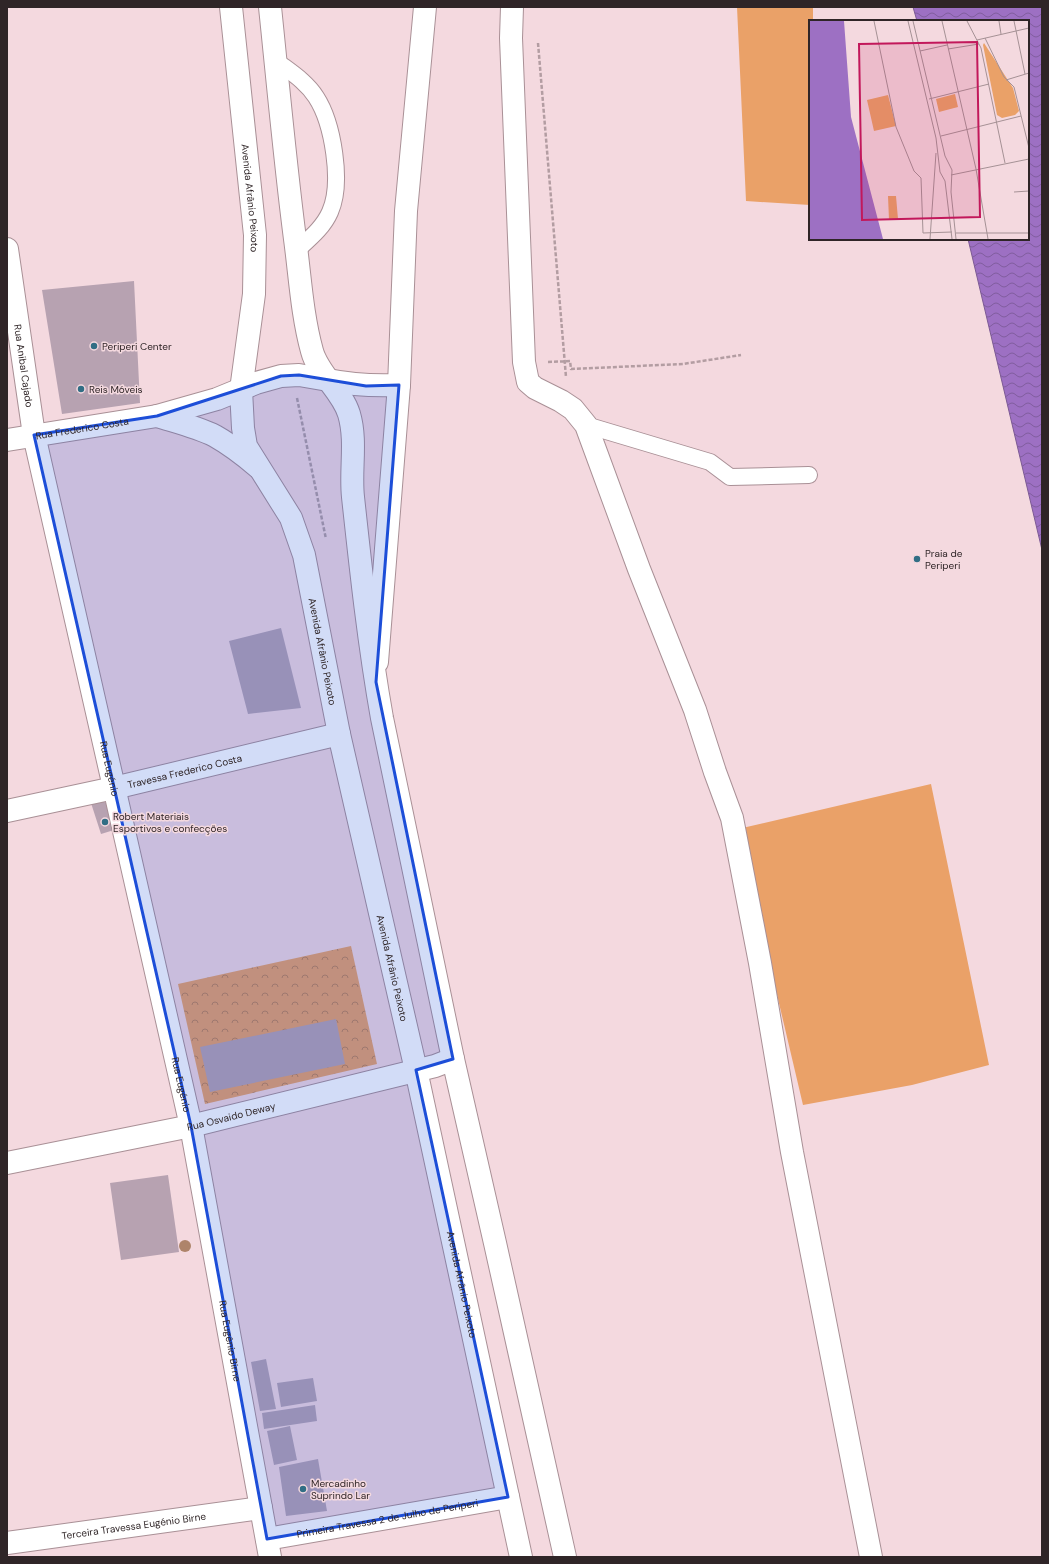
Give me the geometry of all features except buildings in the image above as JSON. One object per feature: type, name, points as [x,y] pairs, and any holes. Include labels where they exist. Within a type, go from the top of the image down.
[{"type":"street","name":"Avenida Afrânio Peixoto","points":[[232,7],[255,235],[254,294],[241,390],[243,428],[246,446],[290,518],[304,555],[339,734],[416,1070],[521,1557]]},
{"type":"street","points":[[270,7],[303,303],[313,353],[328,380],[342,398],[348,414],[353,440],[353,494],[376,682],[382,718],[453,1059],[565,1557]]},
{"type":"street","points":[[376,682],[399,385],[406,211],[425,7]]},
{"type":"street","points":[[512,7],[511,38],[524,362],[528,382],[535,388],[570,407],[586,425],[639,569],[695,710],[732,818],[760,963],[792,1152],[871,1557]]},
{"type":"street","name":"Rua Anibal Cajado","points":[[7,249],[34,435]]},
{"type":"street","points":[[241,390],[262,381],[292,374],[349,385],[399,385]]},
{"type":"street","name":"Rua Frederico Costa","points":[[7,440],[157,416],[241,390]]},
{"type":"street","name":"Rua Frederico Costa","points":[[157,416],[190,426],[214,436],[232,446],[259,467]]},
{"type":"street","name":"Rua Eugénio","points":[[34,435],[190,1126]]},
{"type":"street","name":"Travessa Frederico Costa","points":[[7,811],[114,788],[339,734]]},
{"type":"street","name":"Rua Osvaido Deway","points":[[7,1163],[190,1126],[436,1066],[453,1059]]},
{"type":"street","name":"Rua Eugênio Birne","points":[[190,1126],[268,1548]]},
{"type":"street","name":"Primeira Travessa 2 de Julho de Periperi","points":[[268,1548],[508,1497]]},
{"type":"street","name":"Terceira Travessa Eugénio Birne","points":[[7,1543],[261,1508]]},
{"type":"lane","points":[[275,60],[300,78],[316,96],[327,119],[333,143],[335,193],[330,212],[321,227],[296,251]]},
{"type":"lane","points":[[586,425],[710,462],[730,477],[809,476]]},
{"type":"path","points":[[537,38],[552,202],[564,361],[570,407]]},
{"type":"path","points":[[524,362],[570,361],[571,369],[592,369],[683,364],[741,354]]},
{"type":"highlighted area","points":[[299,375],[366,386],[399,385],[376,682],[453,1059],[416,1070],[508,1497],[267,1539],[191,1126],[34,435],[157,416],[281,376]]},
{"type":"green space","points":[[737,7],[813,7],[813,20],[809,20],[809,205],[746,201]]},
{"type":"green space","points":[[931,784],[989,1065],[912,1085],[803,1105],[738,829]]},
{"type":"green space","points":[[351,946],[377,1064],[205,1104],[178,984]]},
{"type":"water","points":[[913,7],[1042,7],[1042,550],[968,240],[1029,240],[1029,20],[917,20]]},
{"type":"place","name":"Periperi Center","points":[[94,346]]},
{"type":"place","name":"Reis Móveis","points":[[81,389]]},
{"type":"place","name":"Praia de Periperi","points":[[917,559]]},
{"type":"place","name":"Robert Materiais Esportivos e confecções","points":[[105,822]]},
{"type":"place","name":"Mercadinho Suprindo Lar","points":[[303,1489]]}]
